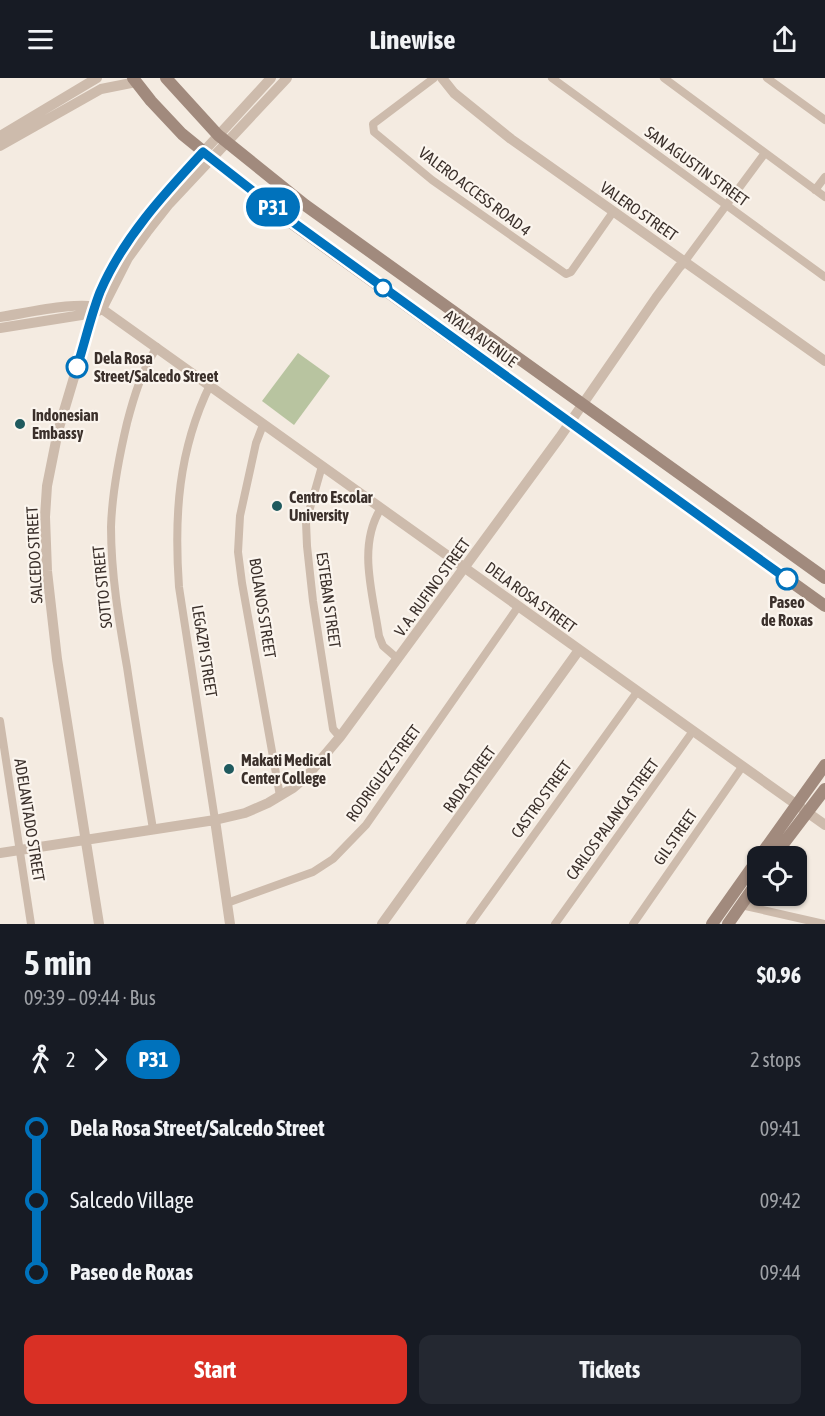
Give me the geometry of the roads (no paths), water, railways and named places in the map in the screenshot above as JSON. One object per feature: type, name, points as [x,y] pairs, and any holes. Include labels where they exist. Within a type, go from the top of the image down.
[{"type":"main road","name":"AYALA AVENUE","points":[[166,78],[222,139],[305,205],[825,578]]},
{"type":"main road","name":"AYALA AVENUE","points":[[135,80],[158,108],[207,155],[290,220],[825,606]]},
{"type":"main road","points":[[767,846],[825,765]]},
{"type":"main road","points":[[782,846],[825,789]]},
{"type":"main road","points":[[712,924],[747,875]]},
{"type":"main road","points":[[728,924],[747,897]]},
{"type":"street","points":[[0,136],[97,78]]},
{"type":"street","points":[[222,139],[271,78]]},
{"type":"street","points":[[222,139],[287,78]]},
{"type":"street","name":"VALERO ACCESS ROAD 4","points":[[434,78],[373,124],[372,128],[432,180],[561,273],[566,274],[571,272],[613,212]]},
{"type":"street","name":"VALERO STREET","points":[[442,78],[454,93],[487,121],[825,361]]},
{"type":"street","name":"SAN AGUSTIN STREET","points":[[552,78],[825,277]]},
{"type":"street","points":[[664,78],[825,197]]},
{"type":"street","points":[[767,78],[825,120]]},
{"type":"street","points":[[0,146],[101,89],[135,80]]},
{"type":"street","name":"SALCEDO STREET","points":[[99,924],[57,659],[47,571],[45,517],[47,486],[58,431],[97,309],[147,232],[222,139]]},
{"type":"street","name":"V. A. RUFINO STREET","points":[[0,853],[215,820],[245,813],[280,796],[307,776],[340,737],[398,659],[570,423],[656,298],[765,153]]},
{"type":"street","points":[[815,190],[825,177]]},
{"type":"street","points":[[0,317],[78,306],[97,309]]},
{"type":"street","points":[[0,328],[97,309]]},
{"type":"street","name":"DELA ROSA STREET","points":[[97,309],[157,347],[825,825]]},
{"type":"street","name":"SOTTO STREET","points":[[153,829],[120,624],[113,572],[111,525],[122,442],[140,380],[157,347]]},
{"type":"street","name":"LEGAZPI STREET","points":[[210,385],[186,450],[177,510],[176,544],[179,587],[230,924]]},
{"type":"street","name":"BOLANOS STREET","points":[[263,425],[256,443],[240,516],[238,552],[280,796]]},
{"type":"street","name":"ESTEBAN STREET","points":[[322,466],[306,522],[307,546],[333,729],[340,737]]},
{"type":"street","points":[[381,508],[371,527],[368,546],[369,566],[379,636],[383,646],[398,659]]},
{"type":"street","name":"RODRIGUEZ STREET","points":[[227,903],[313,872],[333,859],[366,825],[518,607]]},
{"type":"street","name":"RADA STREET","points":[[382,924],[579,650]]},
{"type":"street","name":"CASTRO STREET","points":[[470,924],[637,692]]},
{"type":"street","name":"ADELANTADO STREET","points":[[0,721],[31,924]]},
{"type":"street","name":"CARLOS PALANCA STREET","points":[[555,924],[693,731]]},
{"type":"street","name":"GIL STREET","points":[[633,924],[742,766]]},
{"type":"street","points":[[741,905],[824,924]]},
{"type":"place","name":"Dela Rosa Street/Salcedo Street","points":[[77,367]]},
{"type":"place","name":"Indonesian Embassy","points":[[20,424]]},
{"type":"place","name":"Centro Escolar University","points":[[277,506]]},
{"type":"place","name":"Paseo de Roxas","points":[[787,579]]},
{"type":"place","name":"Makati Medical Center College","points":[[229,769]]}]
